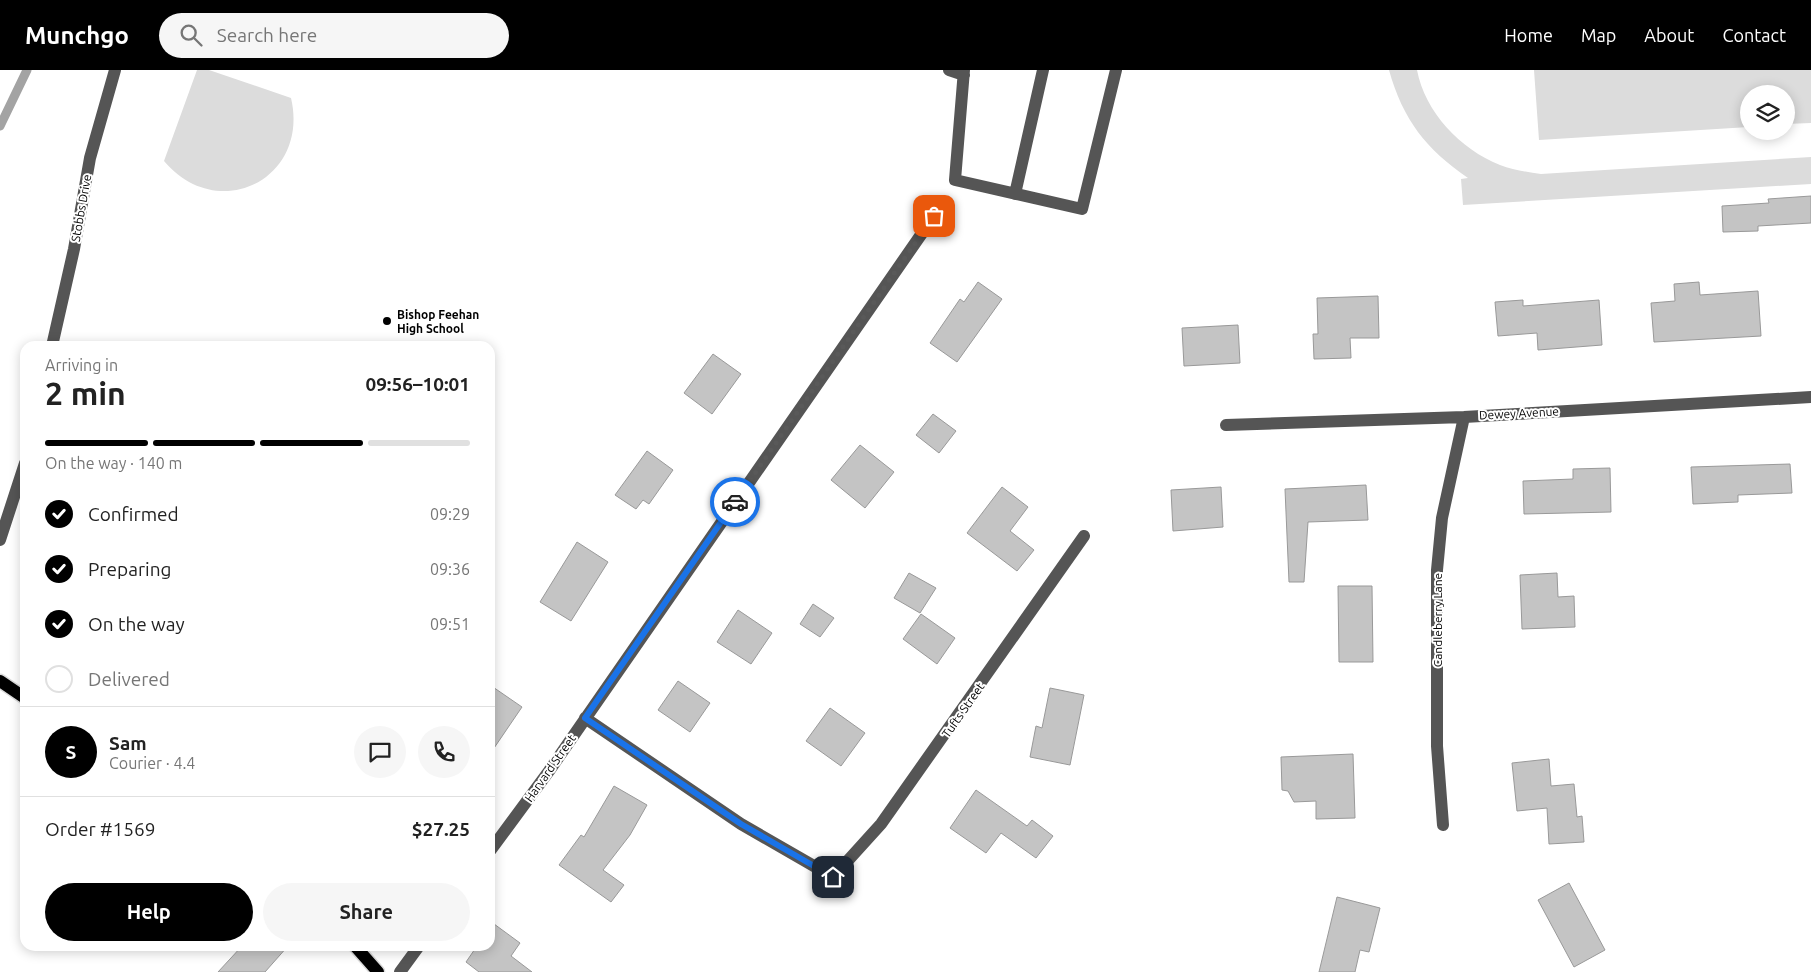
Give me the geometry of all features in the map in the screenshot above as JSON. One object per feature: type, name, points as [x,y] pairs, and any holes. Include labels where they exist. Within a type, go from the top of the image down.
[{"type":"main road","points":[[0,681],[20,695]]},
{"type":"main road","points":[[359,951],[378,972]]},
{"type":"street","name":"Stobbs Drive","points":[[53,341],[74,249],[90,158],[115,70]]},
{"type":"street","points":[[950,70],[964,72],[955,180],[1082,209],[1116,70]]},
{"type":"street","points":[[1015,194],[1043,70]]},
{"type":"street","name":"Harvard Street","points":[[495,843],[585,718],[934,216]]},
{"type":"street","name":"Dewey Avenue","points":[[1226,425],[1464,417],[1811,397]]},
{"type":"street","name":"Candleberry Lane","points":[[1443,825],[1437,746],[1437,570],[1442,518],[1464,417]]},
{"type":"street","points":[[0,540],[20,478]]},
{"type":"street","name":"Tufts Street","points":[[585,718],[741,824],[833,877],[881,824],[1084,536]]},
{"type":"street","points":[[400,972],[416,951]]},
{"type":"shaded area","points":[[197,70],[209,70],[291,98],[293,127],[287,151],[273,170],[255,184],[233,191],[209,190],[186,180],[164,161]]},
{"type":"shaded area","points":[[1389,70],[1417,70],[1428,100],[1446,127],[1458,139],[1485,158],[1510,168],[1541,174],[1811,157],[1811,184],[1463,205],[1461,179],[1468,178],[1440,156],[1418,132],[1401,104]]},
{"type":"shaded area","points":[[1534,70],[1811,70],[1811,123],[1795,124],[1795,85],[1740,85],[1740,128],[1539,140]]},
{"type":"building","points":[[1811,196],[1811,223],[1758,226],[1758,231],[1723,232],[1722,206],[1769,203],[1768,199]]},
{"type":"building","points":[[978,282],[1002,299],[957,362],[930,343],[960,299],[964,302]]},
{"type":"building","points":[[1699,282],[1700,295],[1758,291],[1761,336],[1654,342],[1651,303],[1675,301],[1674,284]]},
{"type":"building","points":[[1378,296],[1379,338],[1350,338],[1351,358],[1314,359],[1313,334],[1318,334],[1317,298]]},
{"type":"building","points":[[1523,300],[1523,306],[1599,300],[1602,345],[1538,350],[1537,333],[1498,336],[1495,302]]},
{"type":"building","points":[[1238,325],[1240,363],[1184,366],[1182,328]]},
{"type":"building","points":[[713,354],[741,374],[712,414],[684,393]]},
{"type":"building","points":[[933,414],[956,431],[939,453],[916,435]]},
{"type":"building","points":[[860,445],[894,472],[865,508],[831,480]]},
{"type":"building","points":[[647,451],[673,470],[649,504],[643,500],[636,509],[615,495]]},
{"type":"building","points":[[1790,464],[1792,493],[1738,495],[1738,502],[1693,504],[1691,467]]},
{"type":"building","points":[[1610,468],[1611,512],[1524,514],[1523,481],[1573,479],[1573,469]]},
{"type":"building","points":[[1366,485],[1368,520],[1308,522],[1304,582],[1289,582],[1285,489]]},
{"type":"building","points":[[1002,487],[1028,507],[1010,531],[1034,550],[1017,571],[967,533]]},
{"type":"building","points":[[1221,487],[1223,527],[1173,531],[1171,490]]},
{"type":"building","points":[[577,542],[608,562],[571,621],[540,602]]},
{"type":"building","points":[[909,573],[936,588],[920,613],[894,598]]},
{"type":"building","points":[[1557,573],[1558,597],[1574,596],[1575,627],[1522,629],[1520,575]]},
{"type":"building","points":[[1338,586],[1372,586],[1373,662],[1339,662]]},
{"type":"building","points":[[813,604],[834,618],[820,637],[800,624]]},
{"type":"building","points":[[738,610],[772,633],[751,664],[717,642]]},
{"type":"building","points":[[921,614],[955,638],[937,664],[903,639]]},
{"type":"building","points":[[678,681],[710,703],[690,732],[658,710]]},
{"type":"building","points":[[495,688],[522,707],[495,747]]},
{"type":"building","points":[[1050,688],[1084,695],[1070,765],[1030,757],[1036,726],[1042,728]]},
{"type":"building","points":[[830,708],[865,733],[841,766],[806,741]]},
{"type":"building","points":[[1353,754],[1355,818],[1316,819],[1316,801],[1294,802],[1288,791],[1282,790],[1281,757]]},
{"type":"building","points":[[1549,759],[1551,786],[1574,784],[1577,817],[1582,816],[1584,842],[1549,844],[1547,808],[1517,811],[1512,763]]},
{"type":"building","points":[[614,786],[647,805],[630,835],[603,870],[624,885],[611,902],[559,865],[581,835],[584,837]]},
{"type":"building","points":[[976,790],[1027,826],[1032,820],[1053,836],[1036,858],[1001,833],[986,853],[950,828]]},
{"type":"building","points":[[1569,883],[1605,950],[1574,967],[1538,900]]},
{"type":"building","points":[[1337,897],[1380,908],[1369,952],[1360,950],[1355,972],[1319,972]]},
{"type":"building","points":[[495,925],[520,943],[511,956],[532,972],[479,972],[466,962],[474,951],[495,951]]},
{"type":"building","points":[[237,951],[284,951],[265,972],[218,972]]},
{"type":"waterway","points":[[0,126],[27,70]]},
{"type":"way so far","points":[[735,502],[934,216]]},
{"type":"place","name":"Bishop Feehan High School","points":[[387,321]]},
{"type":"route","points":[[735,502],[585,718],[741,824],[833,877]]}]
